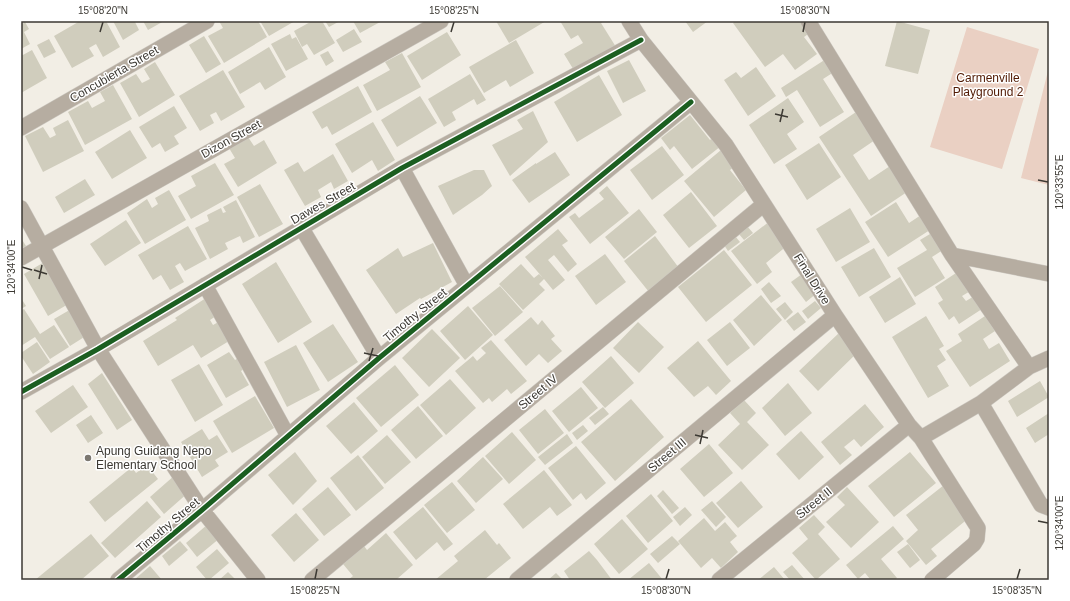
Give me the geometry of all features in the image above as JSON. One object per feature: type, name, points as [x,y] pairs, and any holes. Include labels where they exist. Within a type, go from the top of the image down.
[{"type":"street","name":"Concubierta Street","points":[[21,128],[207,21]]},
{"type":"street","name":"Dizon Street","points":[[21,258],[441,21]]},
{"type":"street","name":"Final Drive","points":[[629,21],[641,40],[726,145],[834,315],[909,425],[921,438],[978,528],[977,540],[974,544],[932,580]]},
{"type":"street","points":[[808,21],[952,254],[1029,367]]},
{"type":"street","name":"Dawes Street","points":[[21,392],[98,349],[402,168],[641,40]]},
{"type":"street","name":"Timothy Street","points":[[118,580],[202,510],[378,358],[692,102]]},
{"type":"street","points":[[402,168],[467,286]]},
{"type":"street","name":"Street IV","points":[[312,580],[764,204]]},
{"type":"street","points":[[21,208],[98,349],[202,510],[258,580]]},
{"type":"street","points":[[301,227],[378,358]]},
{"type":"street","points":[[952,254],[1049,274]]},
{"type":"street","points":[[205,285],[288,436]]},
{"type":"street","name":"Street III","points":[[517,580],[834,315]]},
{"type":"street","points":[[921,438],[981,403],[1029,367],[1049,358]]},
{"type":"street","points":[[981,403],[1041,505],[1049,508]]},
{"type":"street","name":"Street II","points":[[719,580],[909,425]]},
{"type":"green space","name":"Carmenville Playground 2","points":[[967,27],[1039,49],[1002,169],[930,147]]},
{"type":"green space","points":[[1049,67],[1049,185],[1021,178]]},
{"type":"building","points":[[80,21],[106,21],[120,47],[103,57],[96,44],[89,48],[94,56],[72,68],[54,36]]},
{"type":"building","points":[[113,21],[137,21],[135,22],[139,30],[123,40]]},
{"type":"building","points":[[143,21],[164,21],[148,30]]},
{"type":"building","points":[[219,21],[258,21],[267,37],[224,63],[208,36],[223,28]]},
{"type":"building","points":[[260,21],[295,21],[269,36]]},
{"type":"building","points":[[312,21],[322,21],[335,43],[314,55],[307,44],[302,47],[294,31]]},
{"type":"building","points":[[325,21],[340,21],[329,27]]},
{"type":"building","points":[[353,21],[382,21],[360,33]]},
{"type":"building","points":[[496,21],[546,21],[509,43]]},
{"type":"building","points":[[560,21],[604,21],[601,23],[616,47],[575,72],[564,54],[583,43],[578,35],[571,39]]},
{"type":"building","points":[[685,21],[708,21],[693,32]]},
{"type":"building","points":[[735,21],[803,21],[811,32],[804,37],[817,54],[795,70],[783,54],[765,67],[733,23]]},
{"type":"building","points":[[897,21],[930,30],[918,74],[885,66]]},
{"type":"building","points":[[25,22],[29,29],[24,32],[30,44],[21,49],[21,25]]},
{"type":"building","points":[[354,29],[362,42],[343,52],[336,40]]},
{"type":"building","points":[[447,32],[461,55],[422,80],[407,56]]},
{"type":"building","points":[[290,34],[292,39],[296,37],[308,59],[286,71],[271,44]]},
{"type":"building","points":[[204,36],[221,64],[206,73],[189,45]]},
{"type":"building","points":[[49,39],[56,52],[44,58],[37,45]]},
{"type":"building","points":[[516,40],[534,73],[510,87],[506,80],[484,93],[469,67]]},
{"type":"building","points":[[269,47],[286,77],[265,90],[260,82],[240,94],[228,72]]},
{"type":"building","points":[[32,50],[47,78],[21,93],[21,56]]},
{"type":"building","points":[[328,51],[334,61],[326,66],[320,55]]},
{"type":"building","points":[[402,53],[421,87],[377,111],[363,85],[390,70],[385,62]]},
{"type":"building","points":[[826,59],[834,72],[823,79],[844,112],[820,127],[797,90],[786,97],[781,88]]},
{"type":"building","points":[[629,60],[646,91],[623,103],[607,71]]},
{"type":"building","points":[[155,62],[175,95],[139,117],[120,83],[136,74],[142,83],[150,79],[144,69]]},
{"type":"building","points":[[756,67],[776,96],[748,116],[724,80],[736,72],[741,78]]},
{"type":"building","points":[[223,70],[245,107],[221,121],[216,112],[210,115],[214,123],[200,131],[179,96]]},
{"type":"building","points":[[470,74],[486,100],[477,105],[474,99],[452,112],[456,120],[444,127],[428,99]]},
{"type":"building","points":[[599,75],[622,115],[577,142],[554,102]]},
{"type":"building","points":[[113,85],[132,119],[85,145],[68,112],[88,101],[92,108],[105,101],[100,92]]},
{"type":"building","points":[[358,86],[372,112],[332,135],[327,126],[322,129],[312,112]]},
{"type":"building","points":[[420,96],[437,123],[397,147],[381,120]]},
{"type":"building","points":[[788,98],[804,122],[787,134],[797,149],[774,164],[749,125]]},
{"type":"building","points":[[174,106],[187,128],[174,136],[179,144],[165,152],[160,143],[152,148],[139,127]]},
{"type":"building","points":[[533,111],[548,142],[510,176],[492,145],[523,129],[517,120]]},
{"type":"building","points":[[856,112],[875,140],[853,155],[869,180],[890,166],[907,192],[871,216],[819,137]]},
{"type":"building","points":[[690,115],[710,140],[714,136],[721,146],[692,169],[674,146],[670,150],[661,138]]},
{"type":"building","points":[[68,120],[84,151],[43,172],[25,136],[43,127],[50,138],[56,135],[53,128]]},
{"type":"building","points":[[373,122],[395,160],[378,171],[372,160],[352,173],[335,144]]},
{"type":"building","points":[[130,130],[147,158],[112,179],[95,152]]},
{"type":"building","points":[[248,137],[254,146],[264,140],[277,163],[238,187],[224,164],[235,158],[229,148]]},
{"type":"building","points":[[819,143],[841,177],[807,200],[785,165]]},
{"type":"building","points":[[662,146],[684,175],[652,200],[630,170]]},
{"type":"building","points":[[721,150],[735,166],[730,170],[746,190],[714,217],[684,181]]},
{"type":"building","points":[[555,152],[570,175],[529,203],[512,180]]},
{"type":"building","points":[[333,154],[348,181],[334,189],[331,182],[318,190],[321,197],[305,206],[284,170],[298,162],[304,172]]},
{"type":"building","points":[[215,163],[234,195],[191,219],[178,196],[196,186],[191,176]]},
{"type":"building","points":[[474,170],[484,170],[492,186],[482,195],[453,215],[438,186]]},
{"type":"building","points":[[85,179],[95,195],[64,213],[55,197]]},
{"type":"building","points":[[260,184],[283,224],[259,237],[237,197]]},
{"type":"building","points":[[607,186],[629,213],[590,244],[569,217],[575,213],[579,218],[604,199],[599,193]]},
{"type":"building","points":[[169,190],[186,220],[145,244],[127,213],[147,199],[152,208],[158,204],[155,198]]},
{"type":"building","points":[[691,192],[717,226],[689,248],[663,215]]},
{"type":"building","points":[[236,200],[255,237],[243,243],[240,236],[225,243],[228,249],[210,259],[195,228],[209,221],[207,215],[221,208],[223,213],[226,212],[223,207]]},
{"type":"building","points":[[896,202],[909,223],[924,213],[933,228],[888,257],[865,222]]},
{"type":"building","points":[[850,208],[870,242],[836,262],[816,229]]},
{"type":"building","points":[[639,209],[657,232],[624,259],[605,237]]},
{"type":"building","points":[[126,220],[141,243],[105,266],[90,244]]},
{"type":"building","points":[[770,221],[788,245],[766,263],[772,272],[757,284],[731,251]]},
{"type":"building","points":[[188,226],[207,259],[185,271],[180,263],[175,266],[184,282],[170,290],[161,275],[153,280],[138,255]]},
{"type":"building","points":[[747,226],[753,233],[744,240],[738,233]]},
{"type":"building","points":[[558,229],[568,241],[562,245],[577,264],[568,272],[554,255],[548,260],[565,280],[553,290],[544,279],[539,284],[545,290],[523,310],[499,284],[521,264],[534,278],[539,274],[543,278],[525,257]]},
{"type":"building","points":[[935,231],[946,248],[932,257],[945,278],[915,297],[897,268],[927,250],[920,240]]},
{"type":"building","points":[[655,236],[679,268],[649,292],[624,261]]},
{"type":"building","points":[[735,236],[740,242],[728,251],[724,245]]},
{"type":"building","points":[[21,238],[26,246],[21,249]]},
{"type":"building","points":[[433,243],[452,282],[421,299],[420,298],[396,314],[366,270],[398,248],[403,257]]},
{"type":"building","points":[[874,248],[891,277],[859,297],[841,267]]},
{"type":"building","points":[[724,250],[752,285],[706,322],[678,287]]},
{"type":"building","points":[[605,254],[626,282],[596,305],[575,276]]},
{"type":"building","points":[[46,261],[70,303],[48,316],[24,274]]},
{"type":"building","points":[[276,262],[312,322],[278,343],[242,284]]},
{"type":"building","points":[[959,271],[972,290],[962,296],[966,301],[976,295],[985,307],[959,324],[954,316],[949,320],[938,303],[943,300],[935,287]]},
{"type":"building","points":[[802,274],[817,293],[806,302],[791,282]]},
{"type":"building","points":[[900,277],[916,304],[885,323],[869,297]]},
{"type":"building","points":[[769,282],[781,296],[771,303],[761,289]]},
{"type":"building","points":[[500,286],[523,312],[495,336],[472,308]]},
{"type":"building","points":[[761,295],[782,320],[754,346],[733,320]]},
{"type":"building","points":[[21,298],[26,306],[21,309]]},
{"type":"building","points":[[206,298],[216,316],[210,320],[213,325],[222,320],[234,338],[201,358],[193,345],[158,366],[143,341],[177,320],[175,318]]},
{"type":"building","points":[[815,301],[821,308],[808,319],[802,311]]},
{"type":"building","points":[[785,302],[793,312],[785,320],[776,309]]},
{"type":"building","points":[[468,306],[493,335],[465,360],[440,331]]},
{"type":"building","points":[[73,308],[89,334],[70,346],[54,319]]},
{"type":"building","points":[[24,309],[40,334],[54,325],[69,347],[50,359],[35,337],[21,346],[21,311]]},
{"type":"building","points":[[798,312],[806,322],[794,331],[786,321]]},
{"type":"building","points":[[926,316],[944,346],[939,349],[946,360],[937,366],[949,386],[928,398],[892,337]]},
{"type":"building","points":[[985,316],[995,331],[983,339],[989,349],[999,343],[1010,361],[970,387],[946,351],[962,341],[958,334]]},
{"type":"building","points":[[531,317],[538,325],[542,320],[555,336],[551,339],[562,351],[548,363],[539,354],[526,366],[504,340]]},
{"type":"building","points":[[638,322],[664,347],[639,373],[613,348]]},
{"type":"building","points":[[730,322],[750,348],[727,366],[707,340]]},
{"type":"building","points":[[333,324],[358,362],[328,382],[303,343]]},
{"type":"building","points":[[432,329],[460,358],[429,387],[402,358]]},
{"type":"building","points":[[840,332],[858,352],[818,391],[799,371]]},
{"type":"building","points":[[491,340],[527,381],[511,394],[507,389],[492,402],[489,398],[483,403],[455,371],[473,356],[477,361],[486,353],[481,348]]},
{"type":"building","points":[[698,341],[731,381],[716,395],[708,386],[694,397],[667,368]]},
{"type":"building","points":[[37,342],[50,362],[33,374],[21,356],[21,353]]},
{"type":"building","points":[[296,345],[320,390],[287,407],[264,362]]},
{"type":"building","points":[[229,352],[235,360],[242,356],[248,366],[241,371],[249,385],[226,398],[207,365]]},
{"type":"building","points":[[611,356],[634,383],[605,408],[582,382]]},
{"type":"building","points":[[199,364],[223,405],[195,422],[171,380]]},
{"type":"building","points":[[395,365],[419,395],[381,427],[356,398]]},
{"type":"building","points":[[102,373],[132,420],[117,430],[88,384]]},
{"type":"building","points":[[450,379],[476,408],[446,435],[420,405]]},
{"type":"building","points":[[1040,381],[1049,397],[1017,417],[1008,401]]},
{"type":"building","points":[[788,383],[812,413],[785,436],[762,408]]},
{"type":"building","points":[[73,385],[88,407],[51,433],[35,411]]},
{"type":"building","points":[[581,387],[598,408],[569,432],[552,411]]},
{"type":"building","points":[[255,396],[274,428],[232,453],[213,421]]},
{"type":"building","points":[[631,399],[664,437],[615,481],[581,442]]},
{"type":"building","points":[[744,400],[756,413],[747,422],[769,445],[742,470],[718,445],[740,424],[730,413]]},
{"type":"building","points":[[354,402],[378,431],[351,454],[326,426]]},
{"type":"building","points":[[865,404],[884,427],[861,447],[854,439],[844,447],[852,455],[840,465],[821,442]]},
{"type":"building","points":[[418,406],[443,436],[416,459],[391,430]]},
{"type":"building","points":[[603,407],[609,414],[595,425],[589,418]]},
{"type":"building","points":[[545,409],[564,433],[538,454],[519,430]]},
{"type":"building","points":[[1049,413],[1049,434],[1035,443],[1026,428]]},
{"type":"building","points":[[91,415],[103,433],[88,443],[76,425]]},
{"type":"building","points":[[583,425],[588,431],[577,440],[572,433]]},
{"type":"building","points":[[202,429],[209,440],[217,435],[228,452],[215,460],[219,466],[202,477],[181,442]]},
{"type":"building","points":[[801,431],[824,457],[799,480],[776,454]]},
{"type":"building","points":[[512,432],[536,460],[509,484],[485,456]]},
{"type":"building","points":[[567,434],[573,443],[545,465],[538,457]]},
{"type":"building","points":[[387,435],[411,462],[385,484],[362,457]]},
{"type":"building","points":[[709,444],[733,473],[704,497],[680,469]]},
{"type":"building","points":[[576,446],[606,483],[586,500],[581,493],[573,500],[548,468]]},
{"type":"building","points":[[295,452],[317,481],[293,505],[268,475]]},
{"type":"building","points":[[910,452],[936,483],[894,517],[868,486]]},
{"type":"building","points":[[358,455],[384,488],[356,511],[330,478]]},
{"type":"building","points":[[483,457],[503,479],[476,503],[457,481]]},
{"type":"building","points":[[147,465],[158,479],[105,522],[89,502],[132,467],[136,473]]},
{"type":"building","points":[[544,470],[572,505],[557,516],[550,507],[523,529],[503,504]]},
{"type":"building","points":[[175,475],[189,492],[164,514],[150,497]]},
{"type":"building","points":[[741,481],[763,507],[738,528],[716,503]]},
{"type":"building","points":[[452,482],[475,510],[447,533],[424,505]]},
{"type":"building","points":[[944,485],[970,517],[931,549],[937,556],[926,565],[906,541],[918,530],[906,515]]},
{"type":"building","points":[[328,487],[351,515],[324,536],[302,509]]},
{"type":"building","points":[[847,487],[879,522],[851,548],[826,522],[845,505],[837,497]]},
{"type":"building","points":[[663,490],[679,508],[672,514],[657,496]]},
{"type":"building","points":[[651,494],[673,521],[648,543],[626,516]]},
{"type":"building","points":[[147,501],[161,517],[115,558],[101,543]]},
{"type":"building","points":[[712,501],[726,517],[716,527],[701,510]]},
{"type":"building","points":[[423,507],[453,544],[444,551],[437,542],[416,560],[393,532]]},
{"type":"building","points":[[685,507],[692,515],[680,526],[673,517]]},
{"type":"building","points":[[296,513],[319,540],[294,562],[271,535]]},
{"type":"building","points":[[814,515],[825,527],[818,534],[840,559],[816,580],[792,553],[808,539],[799,528]]},
{"type":"building","points":[[704,518],[715,531],[725,522],[737,536],[730,542],[738,552],[721,568],[712,558],[701,568],[678,541]]},
{"type":"building","points":[[622,519],[648,549],[619,574],[594,544]]},
{"type":"building","points":[[208,524],[220,538],[197,557],[186,543]]},
{"type":"building","points":[[893,526],[904,539],[881,559],[897,578],[895,580],[868,580],[870,579],[865,573],[858,579],[846,565]]},
{"type":"building","points":[[485,530],[497,545],[499,543],[511,558],[484,580],[435,580],[458,561],[454,556]]},
{"type":"building","points":[[386,533],[413,565],[397,579],[398,580],[348,580],[353,576],[343,564],[364,546],[367,550]]},
{"type":"building","points":[[91,534],[109,556],[81,580],[35,580]]},
{"type":"building","points":[[672,536],[680,544],[658,563],[650,554]]},
{"type":"building","points":[[180,541],[188,550],[169,566],[162,556]]},
{"type":"building","points":[[908,544],[920,560],[910,568],[897,552]]},
{"type":"building","points":[[217,549],[229,563],[209,580],[207,580],[196,567]]},
{"type":"building","points":[[589,551],[612,580],[570,580],[564,571]]},
{"type":"building","points":[[649,563],[663,580],[628,580]]},
{"type":"building","points":[[792,565],[805,580],[790,580],[783,572]]},
{"type":"building","points":[[150,566],[162,580],[134,580]]},
{"type":"building","points":[[774,567],[785,580],[758,580]]},
{"type":"building","points":[[228,572],[236,580],[219,580]]},
{"type":"building","points":[[556,573],[563,580],[548,580]]},
{"type":"cycle path","points":[[21,392],[98,349],[402,168],[641,40]]},
{"type":"cycle path","points":[[118,580],[379,358],[691,102]]},
{"type":"place","name":"Apung Guidang Nepo Elementary School","points":[[88,458]]}]
